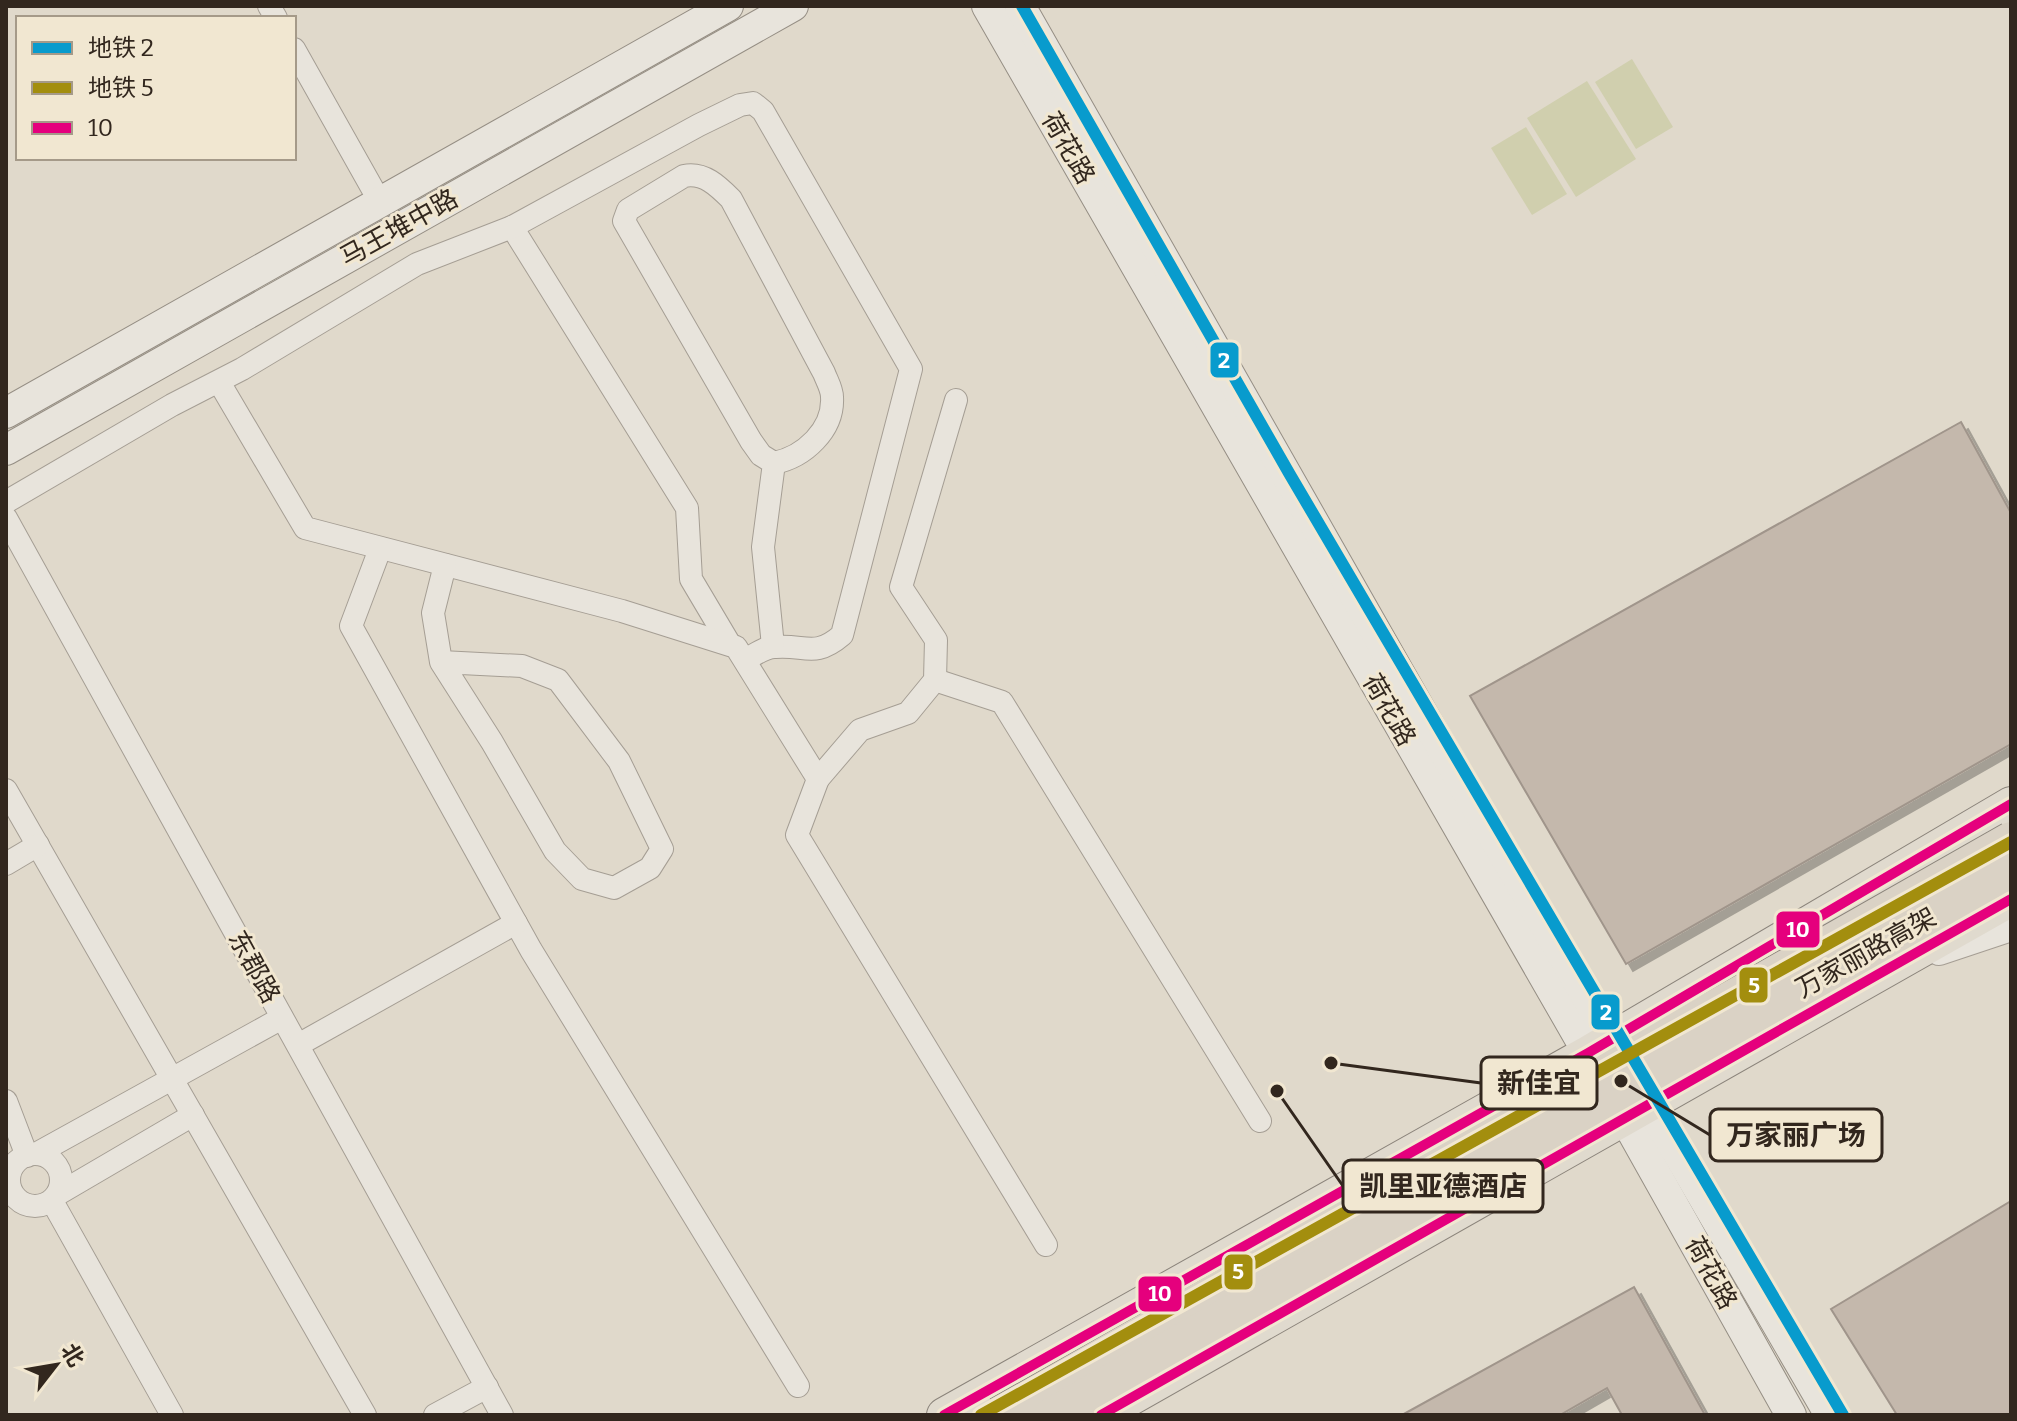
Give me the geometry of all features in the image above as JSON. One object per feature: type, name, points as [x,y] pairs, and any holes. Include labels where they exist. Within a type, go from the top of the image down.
[{"type":"highway","name":"万家丽路高架","points":[[999,1415],[2011,840]]},
{"type":"highway","name":"万家丽路高架","points":[[1053,1415],[2011,870]]},
{"type":"main road","name":"马王堆中路","points":[[6,413],[728,6]]},
{"type":"main road","name":"马王堆中路","points":[[6,450],[793,6]]},
{"type":"main road","name":"荷花路","points":[[987,6],[1637,1111],[1830,1415]]},
{"type":"main road","name":"荷花路","points":[[1020,6],[1435,736],[1600,1046]]},
{"type":"main road","points":[[944,1415],[1600,1046],[2011,804]]},
{"type":"main road","points":[[1101,1415],[2011,899]]},
{"type":"main road","name":"荷花路","points":[[1637,1111],[1791,1415]]},
{"type":"street","points":[[296,53],[380,202]]},
{"type":"street","points":[[6,502],[172,405],[219,382],[417,264],[512,227],[740,105],[753,103],[763,111],[911,369],[842,635],[830,646],[813,651],[773,646],[737,651],[622,611],[305,528],[219,382]]},
{"type":"street","points":[[692,174],[706,179],[731,199],[824,373],[832,394],[828,422],[822,433],[795,455],[774,463],[761,455],[751,441],[626,228],[624,221],[628,210],[684,176],[692,174]]},
{"type":"street","points":[[512,227],[687,508],[691,579],[818,779]]},
{"type":"street","points":[[956,400],[901,587],[936,640],[935,680],[908,713],[860,730],[818,779],[797,835],[1046,1245]]},
{"type":"street","points":[[773,646],[763,547],[774,463]]},
{"type":"street","name":"东郡路","points":[[6,518],[502,1415]]},
{"type":"street","points":[[380,549],[351,626],[516,923],[798,1386]]},
{"type":"street","points":[[441,662],[522,666],[558,680],[619,761],[662,849],[650,868],[614,888],[582,879],[555,851],[441,662],[433,613],[445,565]]},
{"type":"street","points":[[935,680],[1002,702],[1260,1121]]},
{"type":"street","points":[[6,790],[365,1415]]},
{"type":"street","points":[[6,864],[38,845]]},
{"type":"street","points":[[298,1045],[516,923]]},
{"type":"street","points":[[1893,966],[2011,927]]},
{"type":"street","points":[[193,1115],[35,1207],[18,1200],[13,1193],[10,1175],[13,1167],[31,1155],[282,1018]]},
{"type":"street","points":[[6,1101],[31,1155]]},
{"type":"street","points":[[31,1155],[45,1156],[58,1168],[61,1185],[55,1197]]},
{"type":"street","points":[[55,1197],[172,1415]]},
{"type":"street","points":[[435,1415],[487,1387]]},
{"type":"green space","points":[[1632,59],[1673,127],[1636,149],[1595,82]]},
{"type":"green space","points":[[1587,81],[1636,159],[1576,197],[1527,118]]},
{"type":"green space","points":[[1526,127],[1567,194],[1532,215],[1491,148]]},
{"type":"building","points":[[1961,422],[2011,513],[2011,744],[1626,964],[1470,696]]},
{"type":"building","points":[[2011,1201],[2011,1415],[1897,1415],[1831,1309]]},
{"type":"building","points":[[1634,1287],[1705,1415],[1622,1415],[1607,1388],[1560,1415],[1402,1415]]},
{"type":"metro line","name":"2","points":[[1022,6],[1289,473],[1843,1415]]},
{"type":"metro line","name":"5","points":[[981,1415],[2011,842]]},
{"type":"transit line","name":"10","points":[[944,1415],[1588,1053],[2011,804]]},
{"type":"transit line","name":"10","points":[[1101,1415],[2011,899]]},
{"type":"place","name":"新佳宜","points":[[1331,1063]]},
{"type":"place","name":"万家丽广场","points":[[1621,1081]]},
{"type":"place","name":"凯里亚德酒店","points":[[1277,1091]]}]
